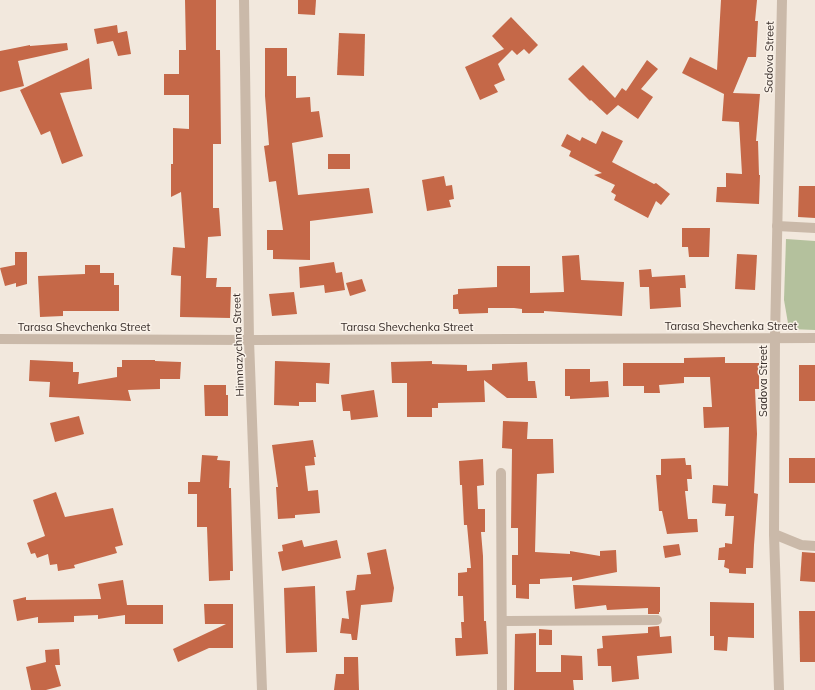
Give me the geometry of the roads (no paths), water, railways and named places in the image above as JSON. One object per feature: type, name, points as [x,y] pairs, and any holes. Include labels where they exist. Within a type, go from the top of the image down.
[{"type":"street","name":"Himnazychna Street","points":[[244,0],[249,340],[262,690]]},
{"type":"street","name":"Sadova Street","points":[[779,690],[774,534],[775,338],[782,0]]},
{"type":"street","points":[[777,226],[815,228]]},
{"type":"street","name":"Tarasa Shevchenka Street","points":[[0,339],[249,340],[815,338]]},
{"type":"street","points":[[501,472],[502,690]]},
{"type":"street","points":[[774,534],[801,545],[815,546]]},
{"type":"street","points":[[502,621],[657,620]]}]
